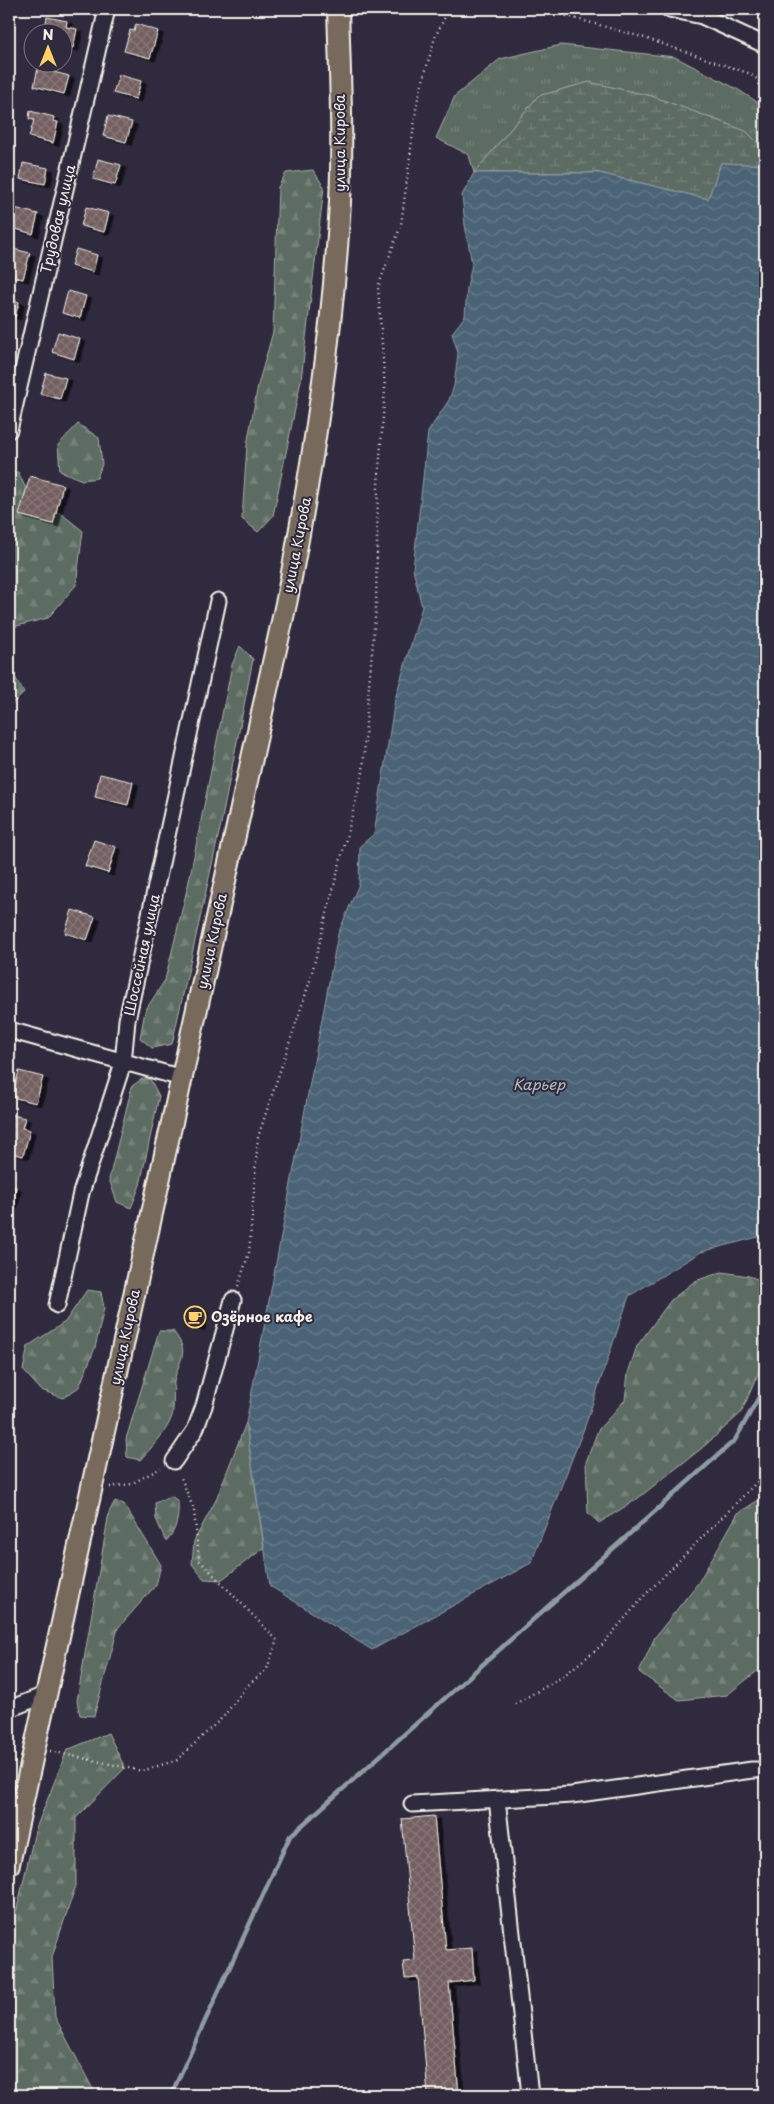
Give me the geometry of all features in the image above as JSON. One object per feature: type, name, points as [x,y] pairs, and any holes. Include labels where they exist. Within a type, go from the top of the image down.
[{"type":"main road","name":"улица Кирова","points":[[9,1864],[287,599],[308,488],[319,414],[340,202],[341,106],[338,9]]},
{"type":"street","name":"Трудовая улица","points":[[9,430],[106,9]]},
{"type":"street","points":[[669,9],[703,13],[765,45]]},
{"type":"street","name":"Шоссейная улица","points":[[57,1305],[81,1192],[123,1063],[127,1020],[218,601]]},
{"type":"street","points":[[9,1030],[182,1078]]},
{"type":"street","points":[[174,1461],[195,1430],[204,1406],[233,1300]]},
{"type":"street","points":[[9,1709],[47,1694]]},
{"type":"street","points":[[412,1804],[572,1795],[752,1770],[765,1770]]},
{"type":"street","points":[[498,1799],[530,2095]]},
{"type":"path","points":[[233,1300],[249,1253],[258,1137],[309,984],[363,772],[366,708],[376,608],[378,484],[385,389],[378,287],[401,225],[417,102],[435,37],[447,11],[456,9]]},
{"type":"path","points":[[542,9],[654,41],[748,73],[765,84]]},
{"type":"path","points":[[35,1748],[142,1771],[177,1760],[224,1716],[246,1687],[266,1669],[277,1640],[199,1560],[194,1510],[174,1461],[131,1484],[92,1490]]},
{"type":"path","points":[[515,1704],[562,1677],[602,1645],[646,1596],[765,1474]]},
{"type":"green space","points":[[561,45],[675,57],[737,89],[765,107],[765,165],[721,163],[599,173],[474,173],[469,155],[436,138],[455,96],[500,59]]},
{"type":"green space","points":[[589,82],[652,96],[746,131],[765,150],[765,165],[721,163],[708,199],[599,173],[474,173],[538,96]]},
{"type":"green space","points":[[313,170],[324,187],[301,380],[273,516],[258,532],[242,519],[247,445],[258,385],[273,332],[278,187],[286,173]]},
{"type":"green space","points":[[78,424],[99,438],[102,464],[97,478],[82,480],[60,471],[58,445]]},
{"type":"green space","points":[[18,472],[29,495],[63,515],[83,531],[76,585],[48,618],[9,628],[9,473]]},
{"type":"green space","points":[[240,646],[253,659],[221,824],[172,1044],[152,1048],[140,1038],[145,1011],[165,980],[189,881],[232,665]]},
{"type":"green space","points":[[9,672],[15,677],[24,693],[11,705],[9,704]]},
{"type":"green space","points":[[142,1079],[150,1079],[159,1096],[140,1185],[131,1208],[117,1202],[109,1179],[132,1086]]},
{"type":"green space","points":[[722,1272],[749,1276],[765,1282],[765,1358],[741,1413],[702,1448],[637,1499],[599,1523],[588,1513],[586,1462],[598,1430],[625,1400],[628,1373],[637,1346],[671,1300],[695,1281]]},
{"type":"green space","points":[[87,1290],[101,1292],[104,1308],[95,1348],[79,1387],[63,1398],[41,1390],[23,1370],[28,1346],[65,1322]]},
{"type":"green space","points":[[159,1331],[173,1331],[181,1344],[183,1353],[174,1382],[173,1411],[170,1422],[158,1440],[140,1460],[127,1457],[126,1439]]},
{"type":"green space","points":[[246,1423],[264,1548],[221,1580],[204,1579],[192,1564],[194,1541],[215,1502]]},
{"type":"green space","points":[[171,1496],[178,1501],[178,1518],[173,1532],[166,1541],[156,1519],[155,1503]]},
{"type":"green space","points":[[765,1496],[765,1665],[727,1695],[679,1700],[639,1672],[655,1637],[698,1583],[738,1513]]},
{"type":"green space","points":[[115,1501],[124,1504],[161,1565],[156,1585],[118,1628],[94,1716],[80,1715],[77,1701],[109,1512]]},
{"type":"green space","points":[[108,1733],[125,1768],[76,1818],[76,1885],[52,1957],[55,2017],[96,2095],[9,2095],[9,1943],[35,1831],[67,1750]]},
{"type":"water","name":"Карьер","points":[[721,163],[765,165],[765,1235],[701,1252],[629,1296],[585,1426],[531,1563],[372,1650],[270,1586],[246,1423],[338,934],[359,884],[360,846],[374,834],[395,699],[422,607],[413,569],[428,432],[449,400],[454,386],[458,353],[452,333],[465,316],[467,288],[472,264],[462,195],[474,173],[599,173],[708,199]]},
{"type":"building","points":[[47,17],[67,21],[67,22],[46,22]]},
{"type":"building","points":[[136,24],[158,31],[150,58],[124,51],[130,30],[134,31]]},
{"type":"building","points":[[72,28],[77,29],[72,48]]},
{"type":"building","points":[[37,72],[54,72],[69,76],[64,94],[34,86]]},
{"type":"building","points":[[119,75],[141,81],[136,99],[113,93]]},
{"type":"building","points":[[30,111],[54,117],[53,121],[58,122],[53,143],[29,137],[34,120],[29,119]]},
{"type":"building","points":[[108,116],[132,122],[126,142],[103,136]]},
{"type":"building","points":[[98,159],[121,165],[115,185],[93,179]]},
{"type":"building","points":[[23,163],[48,168],[45,184],[20,179]]},
{"type":"building","points":[[86,207],[109,213],[104,232],[81,226]]},
{"type":"building","points":[[14,208],[38,214],[33,234],[9,227]]},
{"type":"building","points":[[9,248],[30,253],[23,279],[9,276]]},
{"type":"building","points":[[76,249],[97,255],[93,272],[71,266]]},
{"type":"building","points":[[68,291],[86,296],[80,318],[62,313]]},
{"type":"building","points":[[9,299],[19,302],[15,317],[9,315]]},
{"type":"building","points":[[58,332],[80,339],[74,359],[52,352]]},
{"type":"building","points":[[46,373],[66,378],[60,399],[40,394]]},
{"type":"building","points":[[30,476],[63,485],[53,524],[19,515]]},
{"type":"building","points":[[100,774],[133,782],[128,805],[95,797]]},
{"type":"building","points":[[94,840],[116,847],[108,873],[85,866]]},
{"type":"building","points":[[72,910],[95,917],[87,940],[65,933]]},
{"type":"building","points":[[19,1071],[43,1077],[36,1103],[12,1097]]},
{"type":"building","points":[[9,1114],[25,1118],[22,1128],[30,1130],[23,1156],[9,1152]]},
{"type":"building","points":[[9,1185],[16,1187],[12,1205],[9,1204]]},
{"type":"building","points":[[192,1308],[203,1310],[199,1328],[187,1326]]},
{"type":"building","points":[[434,1816],[446,1950],[472,1948],[474,1980],[449,1983],[459,2095],[428,2095],[418,1977],[405,1978],[403,1962],[415,1961],[402,1819]]},
{"type":"waterway","points":[[171,2095],[290,1836],[735,1440],[765,1386]]},
{"type":"place","name":"Озёрное кафе","points":[[195,1317]]}]
